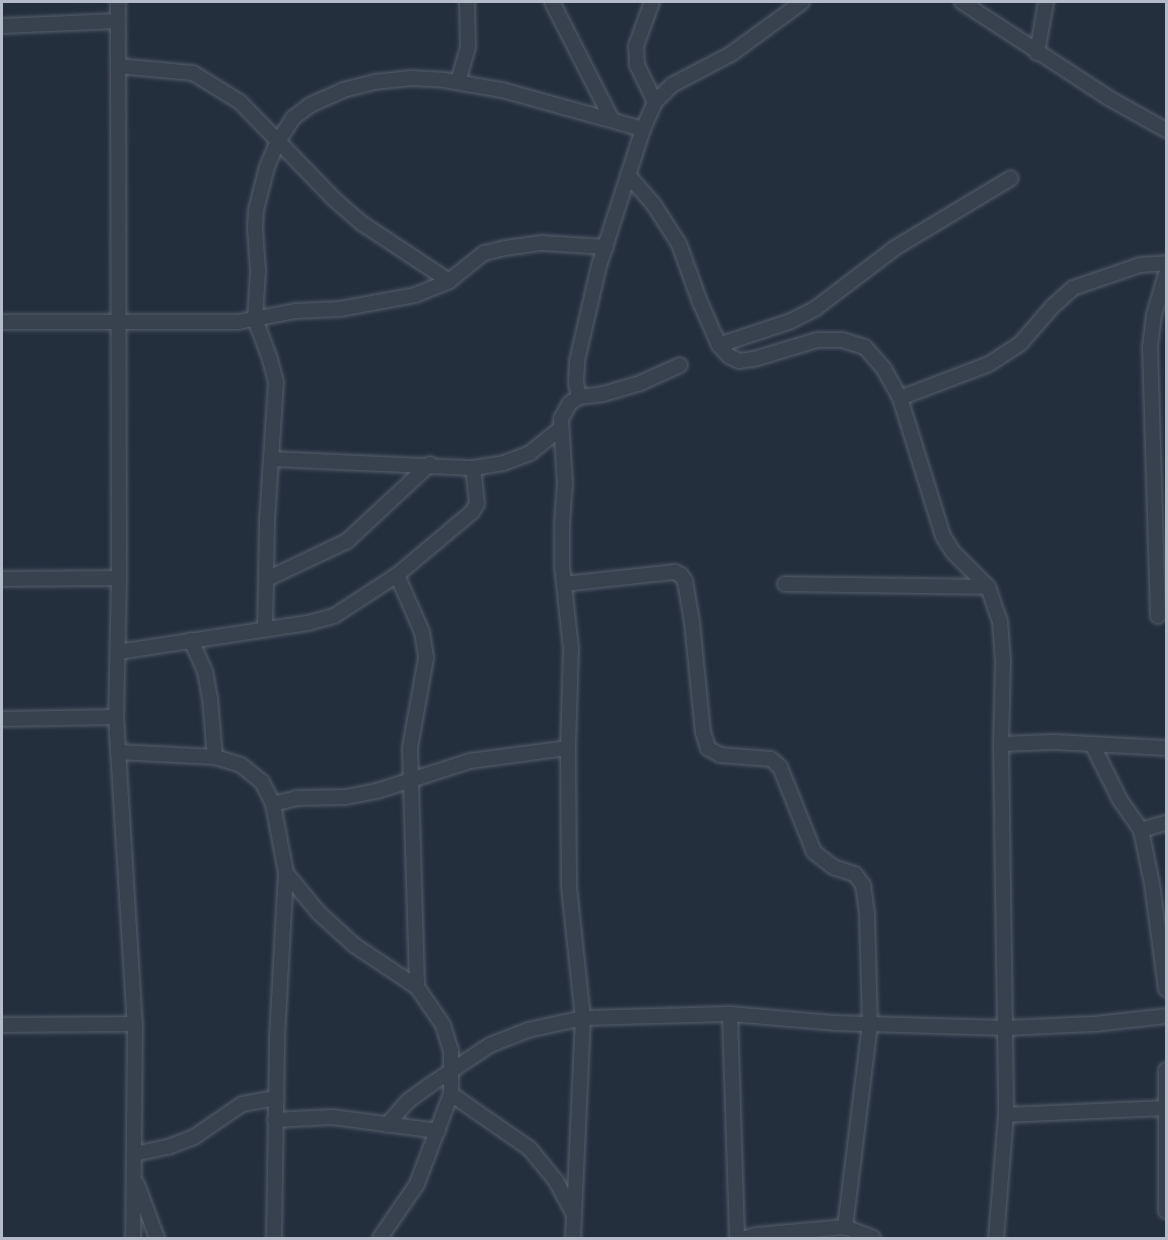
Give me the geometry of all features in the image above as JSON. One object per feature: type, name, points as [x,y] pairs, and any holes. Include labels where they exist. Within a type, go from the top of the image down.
[{"type":"street","points":[[118,2],[119,578],[116,717],[135,1024],[134,1239]]},
{"type":"street","points":[[552,2],[612,120]]},
{"type":"street","points":[[652,2],[636,46],[637,65],[655,102]]},
{"type":"street","points":[[579,397],[577,362],[589,305],[628,174],[655,102],[672,85],[732,54],[802,2]]},
{"type":"street","points":[[962,2],[1037,53],[1134,114],[1157,123],[1167,130]]},
{"type":"street","points":[[1037,53],[1046,2]]},
{"type":"street","points":[[458,82],[468,47],[471,3]]},
{"type":"street","points":[[2,27],[118,21]]},
{"type":"street","points":[[118,66],[193,73],[240,102],[277,143],[363,224],[449,281]]},
{"type":"street","points":[[265,629],[267,521],[276,382],[255,319],[258,272],[256,210],[267,167],[277,143],[293,118],[309,105],[343,90],[374,82],[410,78],[458,82],[502,90],[643,129]]},
{"type":"street","points":[[628,174],[654,205],[679,244],[700,302],[719,345],[729,356],[740,361],[754,359],[817,340],[842,340],[865,347],[884,369],[900,398],[943,536],[953,552],[988,586],[1000,621],[1003,661],[1001,744],[1006,1115],[996,1239]]},
{"type":"street","points":[[719,345],[791,321],[816,308],[895,248],[1011,178]]},
{"type":"street","points":[[2,322],[220,323],[255,319],[295,310],[340,309],[415,295],[449,281],[484,254],[505,248],[542,243],[606,247]]},
{"type":"street","points":[[900,398],[956,379],[989,364],[1020,344],[1052,307],[1073,288],[1140,266],[1167,263]]},
{"type":"street","points":[[1158,616],[1150,347],[1154,315],[1166,278]]},
{"type":"street","points":[[573,1239],[583,1018],[569,886],[568,748],[571,649],[564,584],[562,524],[565,473],[560,429],[564,410],[579,397],[603,394],[638,384],[680,365]]},
{"type":"street","points":[[272,459],[430,464],[473,468],[504,463],[530,453],[560,429]]},
{"type":"street","points":[[267,579],[346,541],[430,464]]},
{"type":"street","points":[[118,652],[308,623],[334,616],[397,574],[472,512],[477,504],[473,468]]},
{"type":"street","points":[[564,584],[675,572],[681,575],[685,581],[692,622],[703,732],[708,748],[720,755],[771,759],[780,767],[814,852],[833,867],[855,874],[863,885],[867,912],[870,1024],[845,1227]]},
{"type":"street","points":[[397,574],[422,632],[426,658],[410,748],[417,987]]},
{"type":"street","points":[[2,579],[119,578]]},
{"type":"street","points":[[785,584],[988,586]]},
{"type":"street","points":[[191,640],[205,671],[215,757]]},
{"type":"street","points":[[2,719],[116,717]]},
{"type":"street","points":[[1001,744],[1092,744],[1167,748]]},
{"type":"street","points":[[1092,744],[1116,792],[1141,830],[1152,884],[1167,989]]},
{"type":"street","points":[[273,804],[297,798],[346,797],[376,791],[470,761],[568,748]]},
{"type":"street","points":[[117,752],[215,757],[241,765],[262,782],[273,804],[286,873],[275,1120],[273,1239]]},
{"type":"street","points":[[1141,830],[1167,824]]},
{"type":"street","points":[[286,873],[319,913],[354,945],[417,987],[443,1025],[453,1067],[451,1094],[417,1184],[384,1235]]},
{"type":"street","points":[[730,1014],[737,1239]]},
{"type":"street","points":[[387,1125],[408,1101],[453,1067],[490,1046],[528,1030],[583,1018],[730,1014],[870,1024],[1006,1028],[1095,1024],[1167,1016]]},
{"type":"street","points":[[2,1025],[135,1024]]},
{"type":"street","points":[[1167,1070],[1165,1108],[1167,1211]]},
{"type":"street","points":[[451,1094],[530,1149],[556,1181],[574,1215]]},
{"type":"street","points":[[134,1154],[168,1147],[194,1137],[242,1104],[276,1098]]},
{"type":"street","points":[[1006,1115],[1165,1108]]},
{"type":"street","points":[[275,1120],[317,1116],[438,1131]]},
{"type":"street","points":[[134,1175],[157,1239]]},
{"type":"street","points":[[746,1239],[756,1235],[845,1227],[873,1239]]}]
